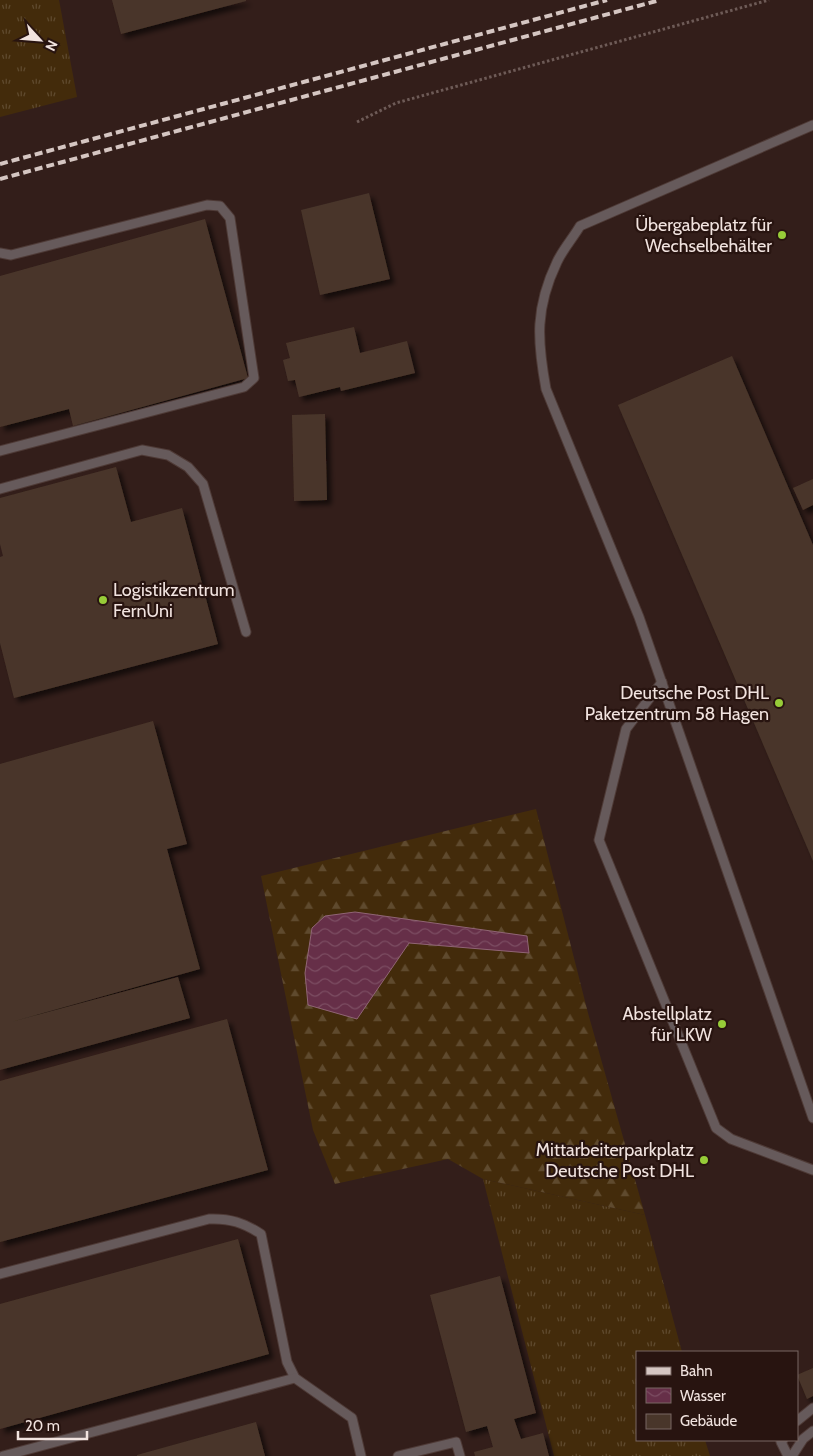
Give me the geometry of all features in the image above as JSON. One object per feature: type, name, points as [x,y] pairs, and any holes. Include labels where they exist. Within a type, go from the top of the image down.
[{"type":"lane","points":[[813,125],[580,226],[557,261],[539,319],[539,352],[546,390],[624,581],[662,682],[813,1118]]},
{"type":"lane","points":[[0,253],[11,255],[206,205],[220,206],[230,218],[254,378],[244,387],[0,451]]},
{"type":"lane","points":[[0,489],[142,450],[168,455],[188,467],[203,484],[246,632]]},
{"type":"lane","points":[[662,682],[626,729],[598,840],[716,1128],[732,1139],[813,1170]]},
{"type":"lane","points":[[0,1274],[209,1220],[224,1219],[237,1221],[261,1234],[287,1362],[295,1378],[352,1418],[361,1456]]},
{"type":"lane","points":[[3,1456],[295,1378]]},
{"type":"lane","points":[[798,1420],[813,1408]]},
{"type":"lane","points":[[792,1456],[803,1439],[813,1431]]},
{"type":"lane","points":[[782,1441],[788,1456]]},
{"type":"lane","points":[[398,1456],[456,1442],[460,1456]]},
{"type":"path","points":[[357,122],[396,103],[769,0]]},
{"type":"green space","points":[[0,0],[59,0],[77,97],[0,117]]},
{"type":"green space","points":[[536,809],[588,1013],[645,1215],[483,1179],[448,1159],[335,1184],[313,1130],[261,876]]},
{"type":"green space","points":[[483,1179],[645,1215],[682,1351],[636,1351],[636,1441],[705,1441],[710,1456],[554,1456]]},
{"type":"water","points":[[355,912],[527,936],[529,953],[409,943],[357,1019],[308,1005],[305,973],[312,928],[325,916]]},
{"type":"building","points":[[112,0],[246,0],[246,1],[121,34]]},
{"type":"building","points":[[369,193],[390,279],[320,295],[301,210]]},
{"type":"building","points":[[205,219],[248,378],[73,426],[69,409],[0,427],[0,276]]},
{"type":"building","points":[[354,327],[360,353],[407,341],[415,373],[341,391],[340,387],[299,397],[295,380],[288,381],[283,360],[290,358],[286,343]]},
{"type":"building","name":"Deutsche Post DHL Paketzentrum 58 Hagen","points":[[732,356],[813,545],[813,861],[618,405]]},
{"type":"building","points":[[325,414],[327,500],[294,501],[292,415]]},
{"type":"building","name":"Logistikzentrum FernUni","points":[[116,467],[131,522],[182,508],[218,644],[14,698],[0,643],[0,557],[3,556],[0,544],[0,498]]},
{"type":"building","points":[[813,479],[813,505],[803,510],[793,488]]},
{"type":"building","points":[[153,721],[187,844],[167,849],[200,969],[11,1022],[178,977],[190,1018],[0,1070],[0,764]]},
{"type":"building","points":[[227,1019],[268,1170],[0,1242],[0,1081]]},
{"type":"building","points":[[238,1239],[269,1354],[0,1429],[0,1304]]},
{"type":"building","points":[[500,1276],[536,1413],[514,1419],[521,1439],[543,1433],[549,1456],[475,1456],[474,1452],[493,1447],[487,1426],[466,1432],[430,1295]]},
{"type":"building","points":[[813,1368],[813,1396],[807,1399],[798,1375]]},
{"type":"building","points":[[256,1422],[265,1456],[137,1456],[137,1455]]},
{"type":"railway","points":[[0,164],[607,0]]},
{"type":"railway","points":[[0,179],[660,0]]},
{"type":"place","name":"Übergabeplatz für Wechselbehälter","points":[[782,235]]},
{"type":"place","name":"Logistikzentrum FernUni","points":[[103,600]]},
{"type":"place","name":"Deutsche Post DHL Paketzentrum 58 Hagen","points":[[779,703]]},
{"type":"place","name":"Abstellplatz für LKW","points":[[722,1024]]},
{"type":"place","name":"Mittarbeiterparkplatz Deutsche Post DHL","points":[[704,1160]]}]
